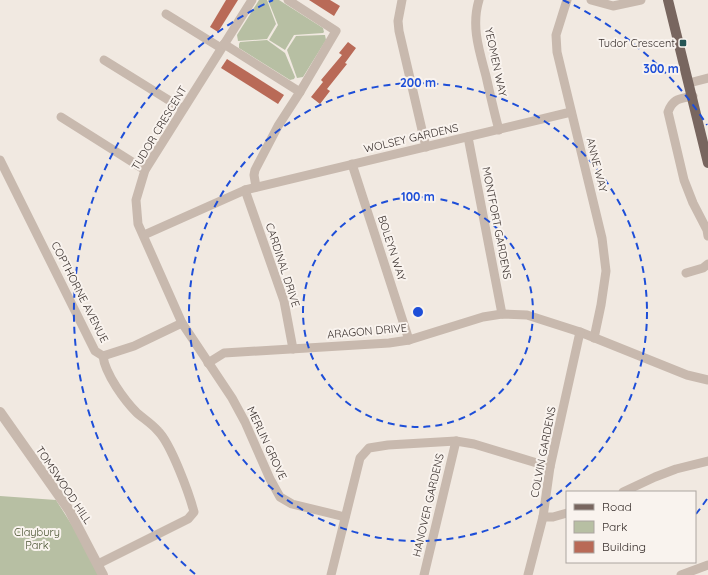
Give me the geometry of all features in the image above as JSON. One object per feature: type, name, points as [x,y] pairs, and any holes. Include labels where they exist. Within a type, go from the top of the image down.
[{"type":"main road","points":[[668,0],[708,160]]},
{"type":"street","name":"TUDOR CRESCENT","points":[[208,363],[182,323],[138,224],[136,200],[145,170],[252,0]]},
{"type":"street","points":[[256,187],[254,175],[255,170],[278,126],[336,31],[288,0]]},
{"type":"street","points":[[402,0],[398,21],[399,32],[426,147]]},
{"type":"street","name":"YEOMEN WAY","points":[[479,0],[476,9],[475,23],[477,39],[499,130]]},
{"type":"street","name":"ANNE WAY","points":[[567,0],[556,35],[558,52],[602,238],[606,271],[594,338]]},
{"type":"street","points":[[591,0],[613,6],[641,0]]},
{"type":"street","points":[[166,14],[300,92]]},
{"type":"street","points":[[104,60],[183,109]]},
{"type":"street","points":[[689,83],[708,78]]},
{"type":"street","points":[[692,96],[676,100],[671,103],[668,112],[684,180],[708,236]]},
{"type":"street","name":"WOLSEY GARDENS","points":[[144,235],[245,190],[571,112]]},
{"type":"street","points":[[61,117],[145,170]]},
{"type":"street","name":"MONTFORT GARDENS","points":[[468,137],[502,314]]},
{"type":"street","name":"COPTHORNE AVENUE","points":[[0,160],[95,351],[103,356],[134,346],[182,323]]},
{"type":"street","name":"BOLEYN WAY","points":[[352,164],[409,340]]},
{"type":"street","name":"CARDINAL DRIVE","points":[[245,190],[284,301],[293,349]]},
{"type":"street","points":[[686,273],[703,268],[708,264]]},
{"type":"street","name":"ARAGON DRIVE","points":[[208,363],[224,353],[389,343],[409,340],[483,316],[502,314],[527,315],[580,332],[687,375],[708,380]]},
{"type":"street","name":"COLVIN GARDENS","points":[[528,575],[543,517],[550,467],[580,332]]},
{"type":"street","points":[[98,564],[188,519],[194,512],[190,498],[170,452],[159,432],[138,414],[124,399],[113,380],[103,356]]},
{"type":"street","name":"MERLIN GROVE","points":[[208,363],[232,398],[245,422],[270,479],[280,497],[292,504],[345,517]]},
{"type":"street","name":"TOMSWOOD HILL","points":[[0,412],[68,510],[103,575]]},
{"type":"street","points":[[331,575],[360,458],[369,448],[388,445],[456,441],[474,444],[550,467]]},
{"type":"street","name":"HANOVER GARDENS","points":[[424,575],[456,441]]},
{"type":"street","points":[[625,491],[676,469],[708,461]]},
{"type":"street","points":[[543,517],[553,517],[566,513]]},
{"type":"street","points":[[681,575],[708,565]]},
{"type":"green space","points":[[259,0],[267,0],[276,24],[267,39],[238,41],[237,35]]},
{"type":"green space","points":[[268,0],[279,0],[323,28],[324,32],[294,35],[285,50],[269,40],[278,25]]},
{"type":"green space","points":[[325,35],[326,40],[303,77],[297,78],[287,50],[296,36]]},
{"type":"green space","points":[[267,40],[285,53],[295,77],[294,79],[290,80],[239,48],[240,42]]},
{"type":"green space","name":"Claybury Park","points":[[0,496],[56,500],[91,555],[99,575],[0,575]]},
{"type":"building","points":[[226,0],[238,0],[218,32],[210,27]]},
{"type":"building","points":[[309,0],[330,0],[340,6],[334,16]]},
{"type":"building","points":[[348,42],[356,48],[345,63],[347,64],[327,89],[330,91],[320,104],[311,97],[323,82],[321,80],[342,55],[339,53]]},
{"type":"building","points":[[227,59],[284,95],[278,104],[221,68]]},
{"type":"place","name":"Tudor Crescent","points":[[683,43]]}]
